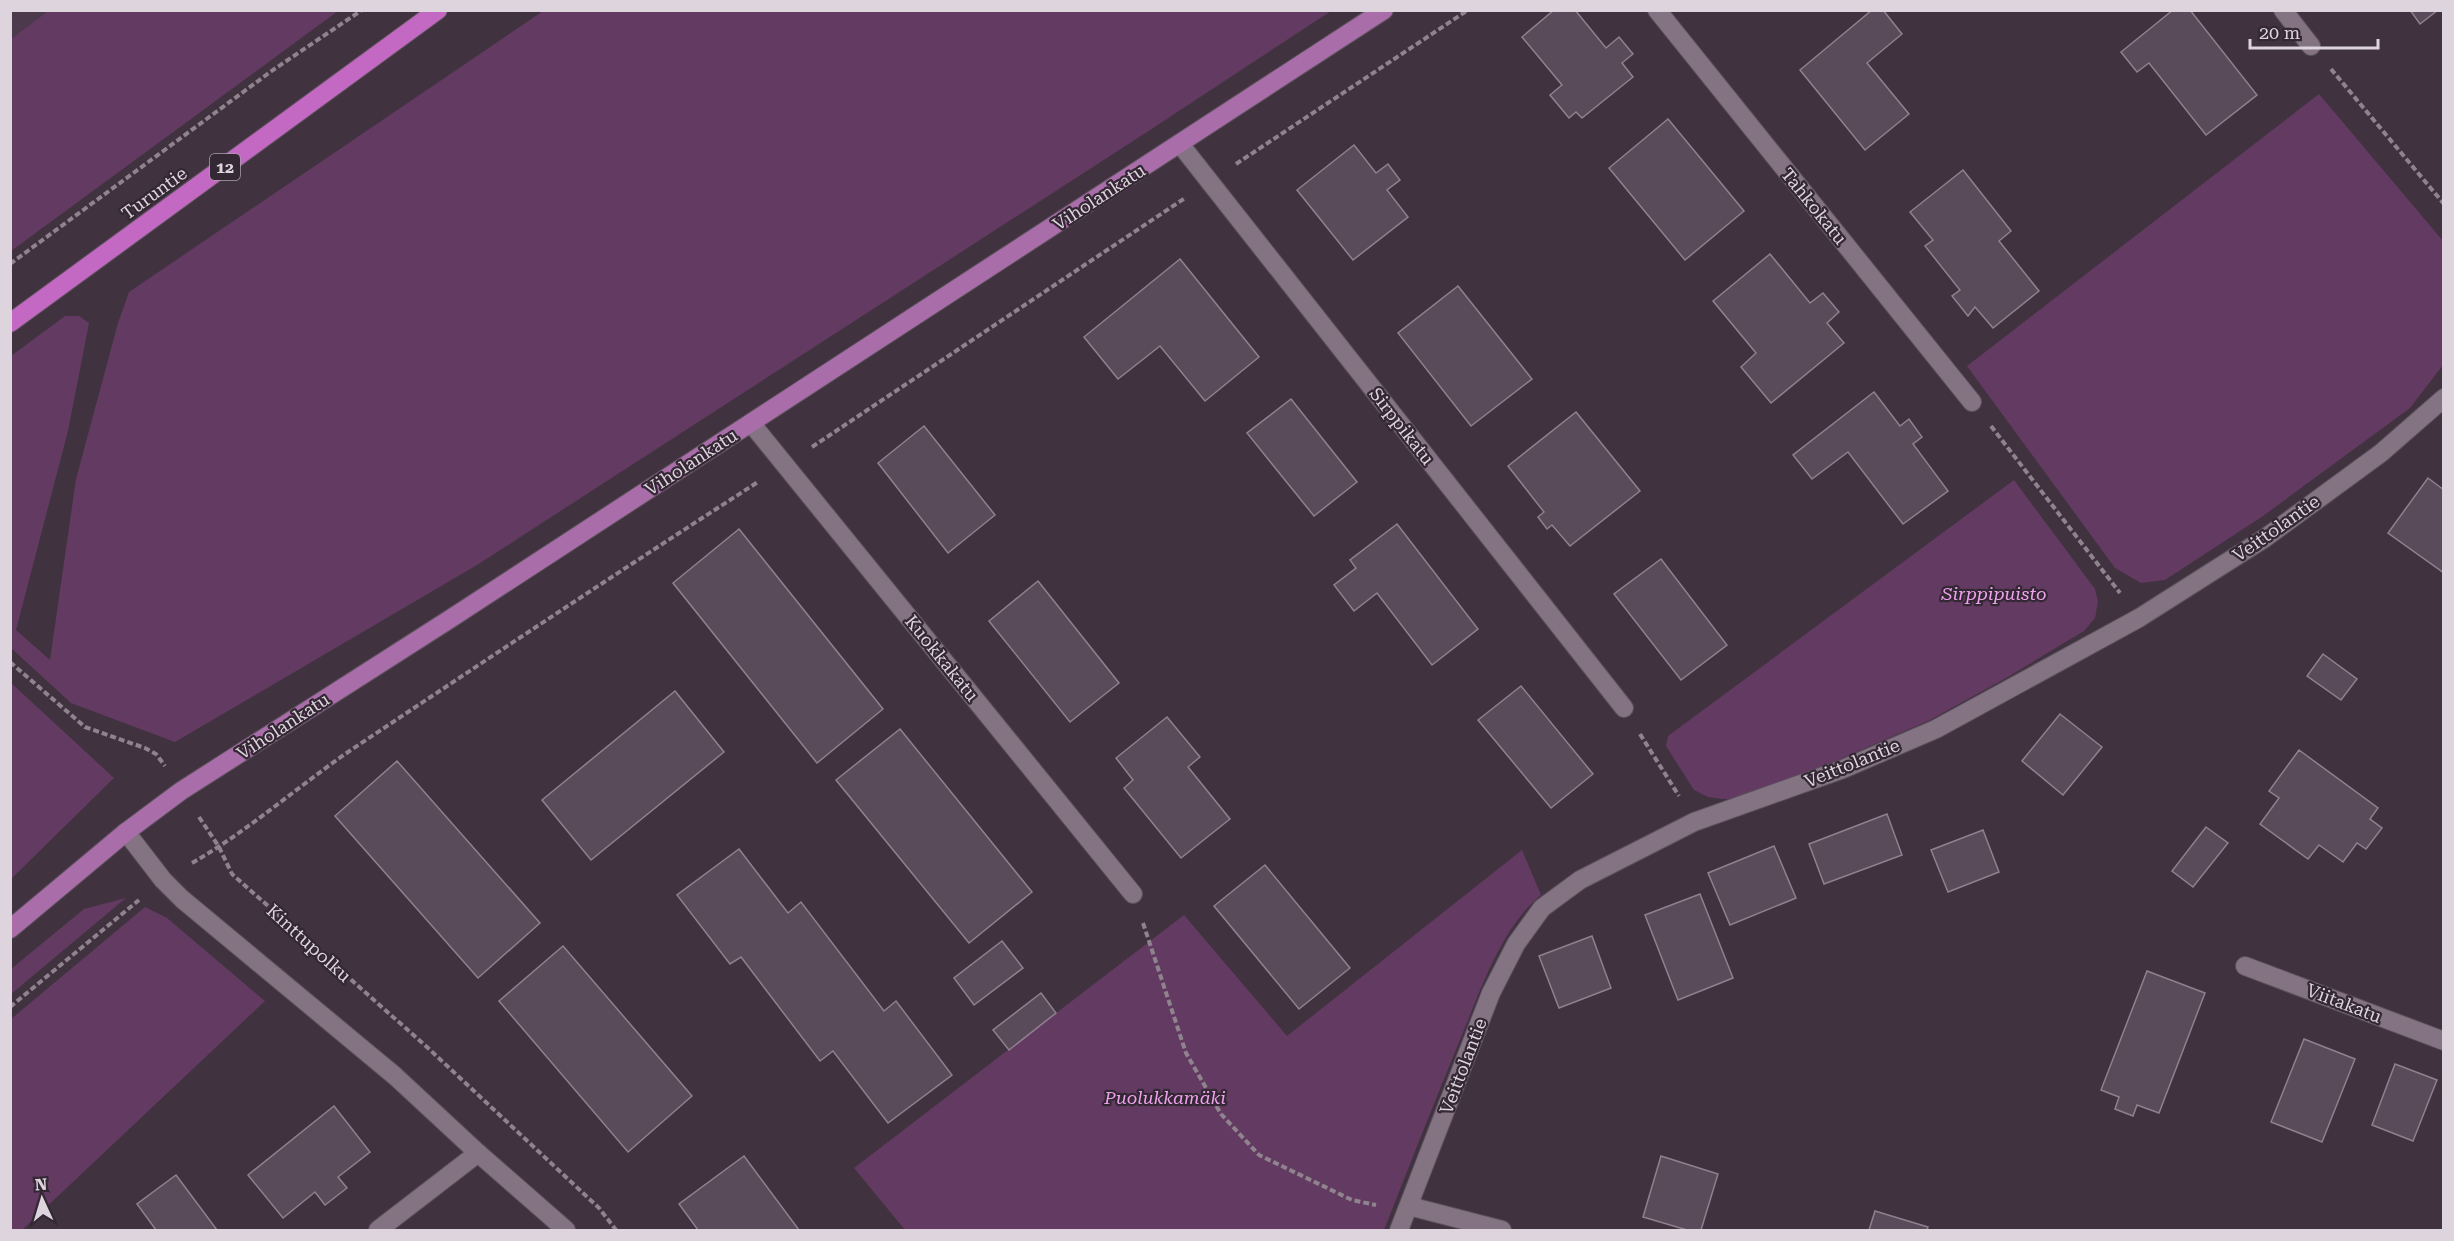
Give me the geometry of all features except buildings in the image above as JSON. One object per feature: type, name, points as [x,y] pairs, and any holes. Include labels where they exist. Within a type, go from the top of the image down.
[{"type":"highway","name":"Turuntie","points":[[10,323],[438,10]]},
{"type":"main road","name":"Viholankatu","points":[[10,929],[126,832],[181,791],[1384,10]]},
{"type":"street","name":"Tahkokatu","points":[[1657,10],[1972,402]]},
{"type":"street","points":[[2283,10],[2311,46]]},
{"type":"street","name":"Sirppikatu","points":[[1180,144],[1624,708]]},
{"type":"street","name":"Veittolantie","points":[[1399,1230],[1491,993],[1516,944],[1542,908],[1580,880],[1694,822],[1843,769],[1936,729],[2139,618],[2265,538],[2381,453],[2444,398]]},
{"type":"street","name":"Kuokkakatu","points":[[751,423],[1132,894]]},
{"type":"street","points":[[126,832],[163,880],[182,899],[395,1076],[478,1154],[566,1230]]},
{"type":"street","name":"Viitakatu","points":[[2245,966],[2444,1041]]},
{"type":"street","points":[[378,1230],[478,1154]]},
{"type":"street","points":[[1408,1209],[1502,1230]]},
{"type":"path","points":[[10,264],[273,70],[362,10]]},
{"type":"path","points":[[10,1007],[163,880],[219,847],[332,763],[558,611],[785,465],[1468,10]]},
{"type":"path","points":[[2311,46],[2444,204]]},
{"type":"path","points":[[1972,402],[2139,618]]},
{"type":"path","name":"Kinttupolku","points":[[10,662],[84,727],[156,754],[219,847],[232,874],[428,1048],[599,1208],[616,1230]]},
{"type":"path","points":[[1624,708],[1694,822]]},
{"type":"path","points":[[1132,894],[1165,985],[1186,1053],[1221,1114],[1259,1155],[1352,1200],[1408,1209]]},
{"type":"shaded area","points":[[11,11],[48,11],[11,39]]},
{"type":"green space","points":[[48,11],[338,11],[11,251],[11,39]]},
{"type":"green space","points":[[543,11],[1331,11],[477,565],[175,742],[71,703],[11,648],[11,356],[65,316],[79,316],[89,323],[68,431],[16,630],[50,660],[76,479],[118,323],[129,292]]},
{"type":"green space","points":[[2319,94],[2443,241],[2443,365],[2410,408],[2263,516],[2165,580],[2141,583],[2115,568],[1967,366]]},
{"type":"green space","name":"Sirppipuisto","points":[[2014,480],[2095,589],[2098,602],[2095,618],[2084,631],[1930,720],[1838,760],[1733,799],[1708,797],[1694,790],[1666,746],[1668,736]]},
{"type":"green space","points":[[10,682],[114,778],[11,879],[10,879]]},
{"type":"green space","name":"Puolukkamäki","points":[[1522,850],[1541,895],[1513,926],[1491,965],[1384,1230],[905,1230],[854,1168],[1184,915],[1287,1036]]},
{"type":"green space","points":[[126,898],[11,994],[11,969],[84,909]]},
{"type":"green space","points":[[145,907],[167,918],[265,1001],[22,1230],[11,1230],[11,1019]]}]
